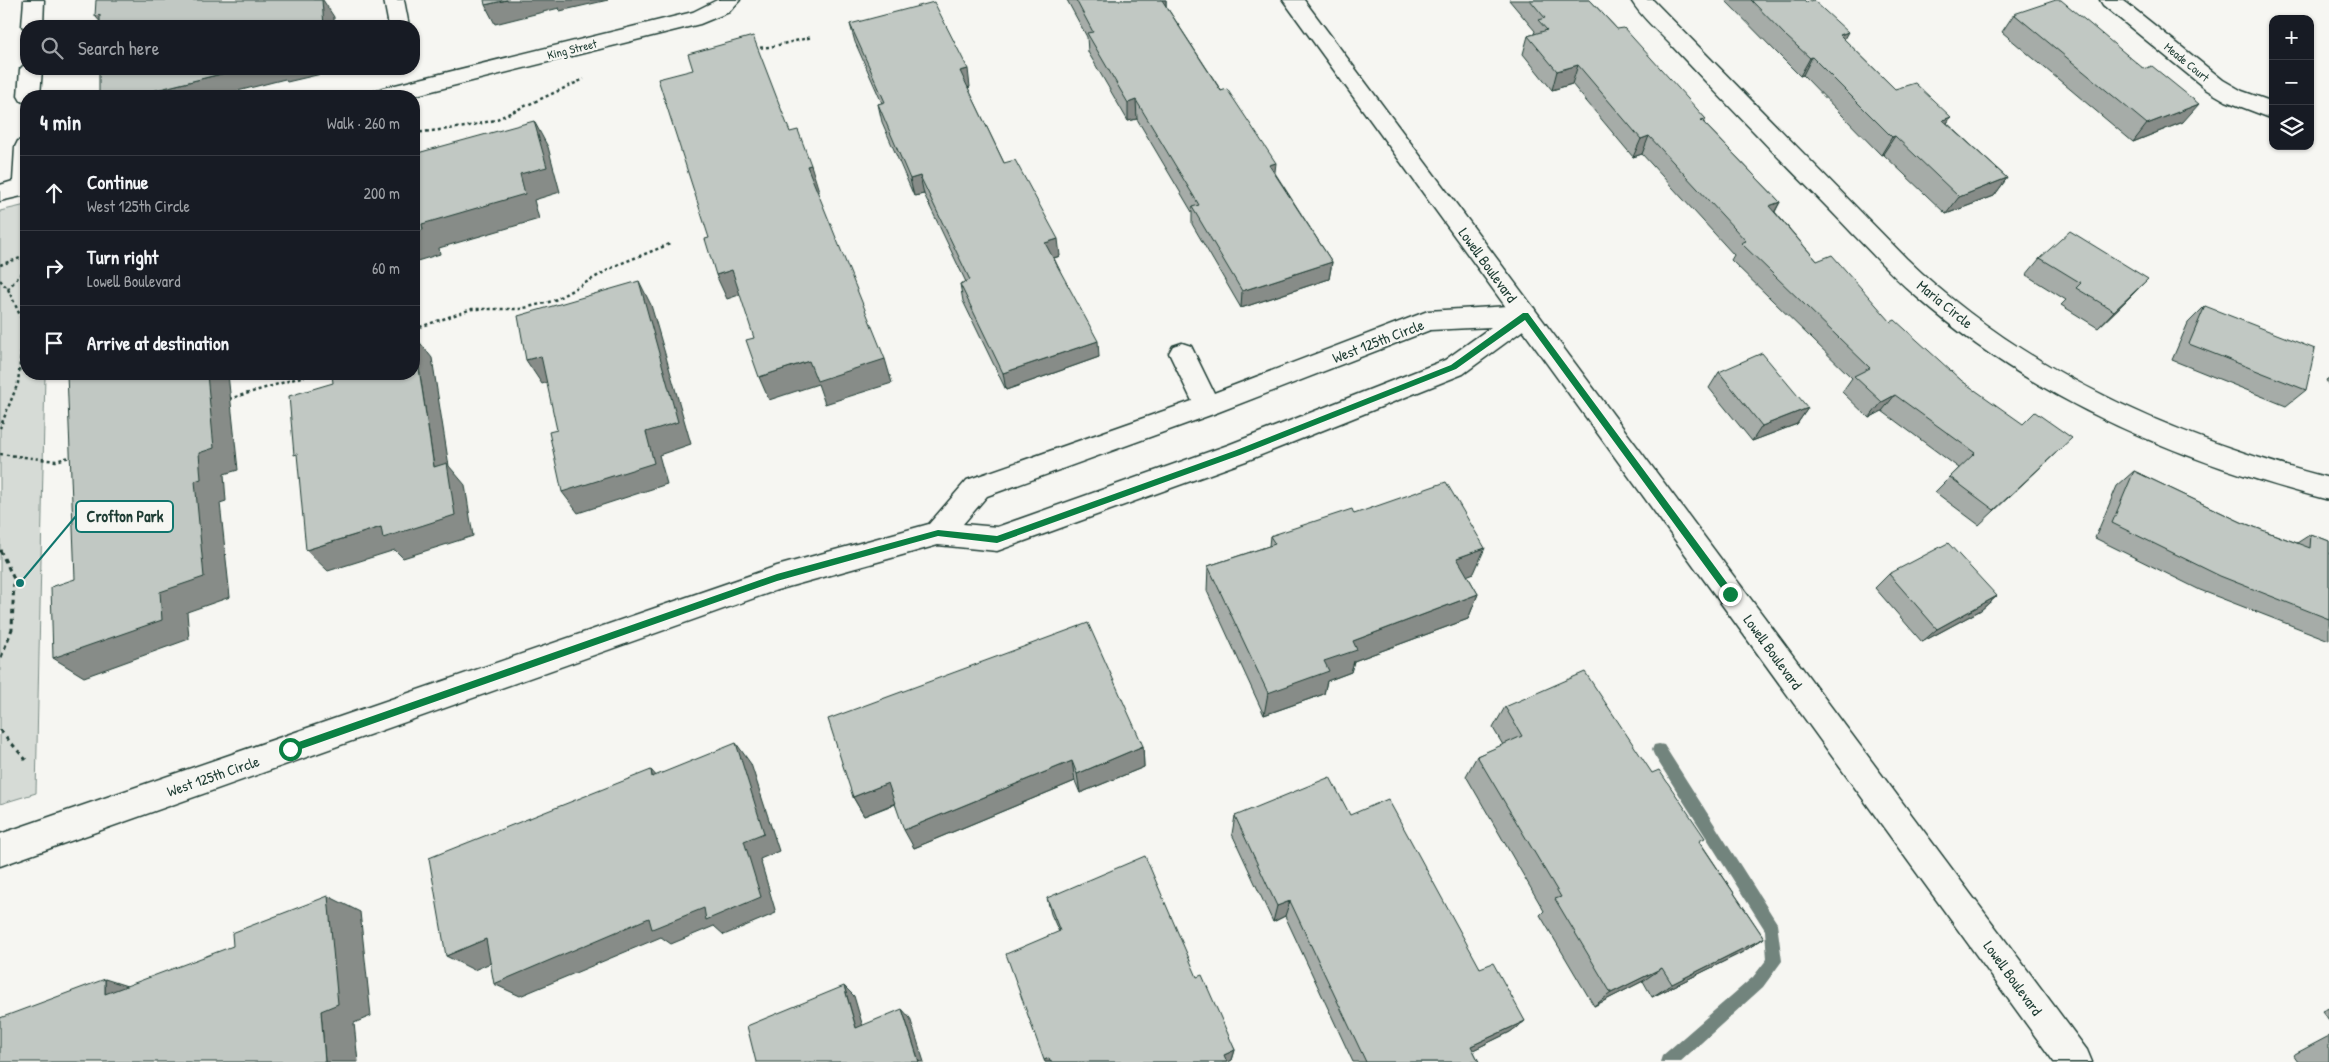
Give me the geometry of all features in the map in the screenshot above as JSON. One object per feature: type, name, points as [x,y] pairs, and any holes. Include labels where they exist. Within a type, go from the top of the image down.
[{"type":"street","points":[[33,20],[34,0]]},
{"type":"street","points":[[394,0],[398,20]]},
{"type":"street","name":"King Street","points":[[392,90],[408,79],[700,17],[722,7],[730,0]]},
{"type":"street","name":"Lowell Boulevard","points":[[1293,0],[2075,1062]]},
{"type":"street","name":"Maria Circle","points":[[1641,0],[1797,163],[1928,293],[1974,328],[2037,371],[2116,413],[2222,458],[2329,489]]},
{"type":"street","name":"Meade Court","points":[[2110,0],[2215,84],[2234,96],[2269,109]]},
{"type":"street","points":[[29,90],[30,75]]},
{"type":"street","points":[[0,193],[20,187]]},
{"type":"street","name":"West 125th Circle","points":[[938,533],[978,488],[1207,406],[1428,321],[1525,315]]},
{"type":"street","name":"West 125th Circle","points":[[0,850],[777,578],[938,533],[997,539],[1237,453],[1454,367],[1525,315]]},
{"type":"street","points":[[1182,353],[1207,406]]},
{"type":"path","points":[[752,48],[770,47],[812,37]]},
{"type":"path","points":[[420,132],[483,124],[507,115],[561,88],[586,79]]},
{"type":"path","points":[[420,327],[472,309],[520,309],[553,301],[617,265],[670,244]]},
{"type":"path","points":[[0,265],[20,258]]},
{"type":"path","points":[[8,288],[20,275]]},
{"type":"path","points":[[0,280],[8,288],[20,315]]},
{"type":"path","points":[[0,428],[18,383],[20,363]]},
{"type":"path","points":[[225,400],[291,380]]},
{"type":"path","points":[[0,454],[56,461],[75,456]]},
{"type":"path","points":[[0,550],[14,579],[12,629],[0,660]]},
{"type":"path","points":[[0,730],[26,760]]},
{"type":"shaded area","points":[[20,206],[20,380],[45,380],[36,793],[0,804],[0,211]]},
{"type":"building","points":[[96,0],[322,0],[324,20],[100,20],[100,15],[95,16]]},
{"type":"building","points":[[484,0],[507,0],[485,5]]},
{"type":"building","points":[[1076,0],[1162,0],[1221,91],[1227,89],[1276,163],[1269,165],[1332,262],[1242,291],[1192,207],[1199,205],[1136,100],[1128,103],[1087,33],[1093,32]]},
{"type":"building","points":[[1530,0],[1590,0],[1617,29],[1624,28],[1706,119],[1701,120],[1780,202],[1769,206],[1817,261],[1832,255],[1891,322],[1895,320],[1962,381],[2023,424],[2035,412],[2072,438],[1994,510],[1950,477],[1975,453],[1895,395],[1882,402],[1854,376],[1870,368],[1741,243],[1746,241],[1649,136],[1641,139],[1578,65],[1557,71],[1528,36],[1547,30],[1538,20],[1545,18]]},
{"type":"building","points":[[1751,0],[1804,0],[1806,2],[1813,0],[1848,32],[1840,35],[1895,89],[1915,83],[1951,117],[1943,120],[2007,178],[1959,197],[1895,136],[1892,137],[1812,57],[1810,58],[1786,36]]},
{"type":"building","points":[[2061,0],[2144,69],[2152,66],[2199,104],[2147,124],[2014,14]]},
{"type":"building","points":[[934,2],[968,69],[960,71],[1004,163],[1015,160],[1058,239],[1045,243],[1098,341],[1003,373],[960,284],[970,280],[920,176],[910,179],[878,104],[885,102],[850,24]]},
{"type":"building","points":[[753,36],[790,132],[798,130],[811,165],[807,166],[885,359],[817,381],[809,361],[759,377],[746,340],[754,338],[732,270],[716,275],[705,239],[709,238],[658,79],[693,70],[688,54]]},
{"type":"building","points":[[99,75],[217,75],[156,90],[99,90]]},
{"type":"building","points":[[534,121],[547,167],[520,174],[525,194],[422,224],[423,230],[420,231],[420,152]]},
{"type":"building","points":[[2070,231],[2148,279],[2114,311],[2076,288],[2081,283],[2040,258]]},
{"type":"building","points":[[639,281],[678,422],[646,432],[654,463],[562,492],[549,432],[557,430],[541,356],[526,360],[518,316]]},
{"type":"building","points":[[2205,306],[2315,349],[2306,390],[2189,344]]},
{"type":"building","points":[[1762,353],[1808,408],[1762,426],[1719,372]]},
{"type":"building","points":[[420,375],[434,467],[447,463],[455,515],[383,538],[381,527],[306,550],[297,454],[294,455],[289,396],[333,383],[333,380],[420,380]]},
{"type":"building","points":[[67,380],[208,380],[214,448],[199,453],[201,479],[195,481],[204,577],[160,592],[162,620],[53,658],[51,587],[75,579]]},
{"type":"building","points":[[2134,471],[2241,522],[2310,548],[2311,534],[2329,541],[2329,619],[2220,576],[2112,523]]},
{"type":"building","points":[[1446,482],[1485,548],[1457,558],[1478,594],[1353,641],[1357,650],[1324,661],[1329,671],[1268,693],[1208,566],[1275,544],[1270,536],[1352,509],[1354,514]]},
{"type":"building","points":[[1948,543],[1997,596],[1937,629],[1889,574]]},
{"type":"building","points":[[1088,623],[1143,746],[1077,774],[1072,761],[904,830],[888,783],[853,797],[828,719]]},
{"type":"building","points":[[1585,672],[1652,773],[1659,770],[1705,838],[1699,841],[1764,938],[1672,984],[1662,968],[1611,993],[1555,899],[1561,897],[1477,756],[1522,736],[1505,707]]},
{"type":"building","points":[[736,743],[764,833],[744,841],[761,897],[706,920],[704,908],[652,929],[649,918],[494,984],[486,939],[446,956],[429,858],[651,770],[652,777]]},
{"type":"building","points":[[1330,777],[1350,815],[1388,799],[1480,968],[1493,963],[1525,1021],[1471,1046],[1479,1062],[1366,1062],[1290,901],[1277,906],[1235,816]]},
{"type":"building","points":[[1145,856],[1197,977],[1202,975],[1235,1050],[1224,1055],[1227,1062],[1051,1062],[1049,1058],[1044,1060],[1006,954],[1060,931],[1047,898]]},
{"type":"building","points":[[328,896],[338,1004],[321,1011],[325,1062],[0,1062],[0,1018],[105,979],[105,994],[233,946],[232,933]]},
{"type":"building","points":[[844,986],[856,1028],[902,1009],[919,1062],[756,1062],[747,1026]]},
{"type":"waterway","points":[[1659,750],[1772,928],[1775,961],[1758,982],[1668,1062]]},
{"type":"place","name":"Crofton Park","points":[[20,583]]},
{"type":"route","points":[[290,749],[777,578],[938,533],[997,539],[1237,453],[1454,367],[1525,315],[1730,594]]}]
